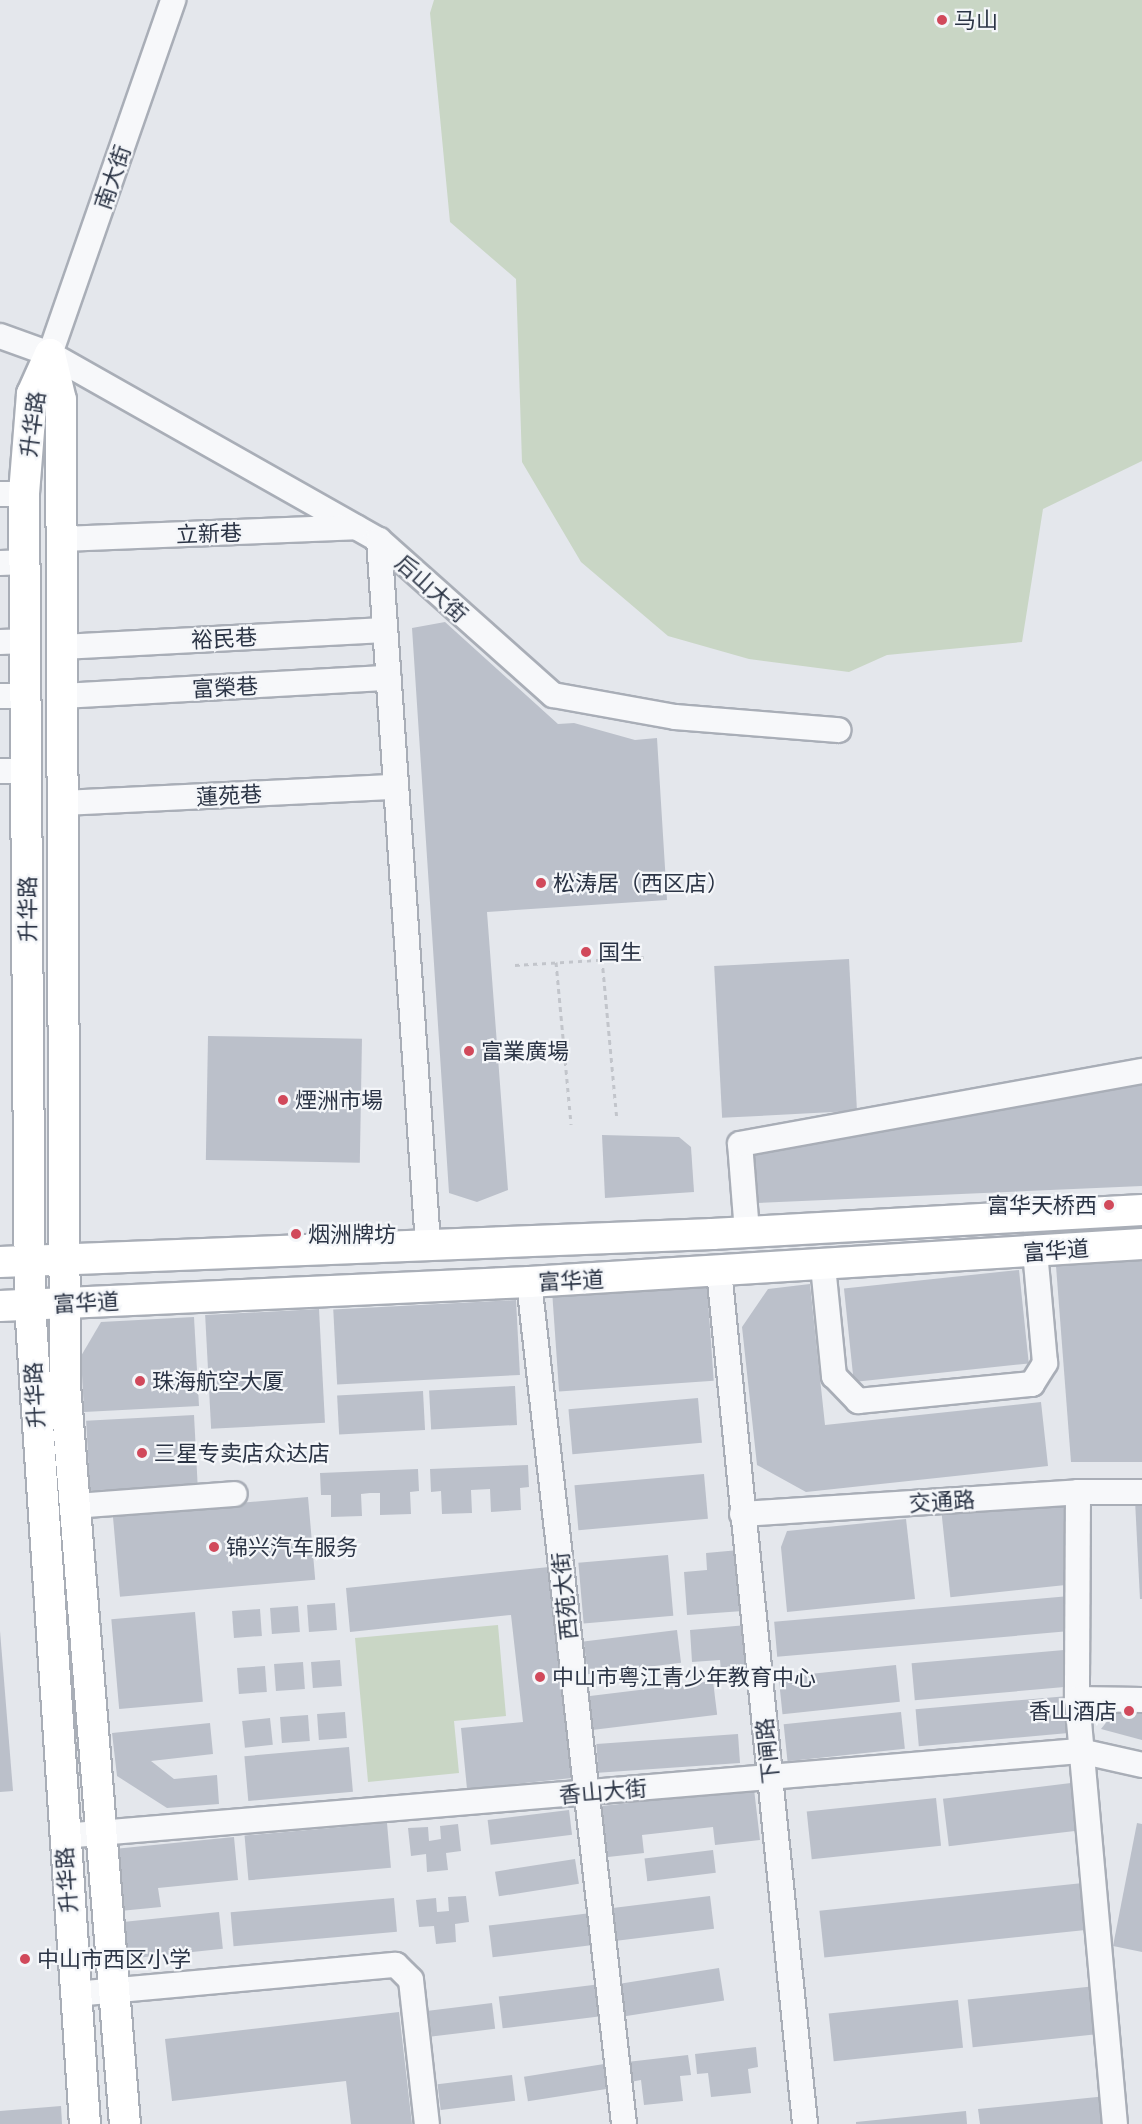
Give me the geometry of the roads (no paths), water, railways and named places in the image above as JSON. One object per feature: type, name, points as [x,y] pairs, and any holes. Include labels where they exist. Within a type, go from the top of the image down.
[{"type":"main road","name":"升华路","points":[[50,354],[32,394],[12,494],[13,771],[30,1305],[63,1836],[85,2124]]},
{"type":"main road","name":"升华路","points":[[50,354],[61,400],[65,1385],[125,2124]]},
{"type":"main road","name":"富华道","points":[[0,1262],[747,1232],[1142,1210]]},
{"type":"main road","name":"富华道","points":[[0,1306],[824,1266],[1142,1244]]},
{"type":"street","name":"南大街","points":[[50,354],[173,0]]},
{"type":"street","name":"后山大街","points":[[0,336],[50,354],[379,540],[553,695],[675,717],[838,730]]},
{"type":"street","name":"立新巷","points":[[62,539],[356,527]]},
{"type":"street","points":[[379,540],[428,1245]]},
{"type":"street","name":"裕民巷","points":[[62,647],[385,630]]},
{"type":"street","name":"富榮巷","points":[[62,696],[388,678]]},
{"type":"street","name":"蓮苑巷","points":[[63,803],[396,787]]},
{"type":"street","points":[[747,1232],[740,1144],[1142,1071]]},
{"type":"street","points":[[824,1266],[834,1376],[858,1401],[1032,1384],[1045,1363],[1035,1251]]},
{"type":"street","name":"下闸路","points":[[719,1271],[805,2124]]},
{"type":"street","name":"西苑大街","points":[[529,1282],[624,2124]]},
{"type":"street","points":[[0,1314],[30,1305]]},
{"type":"street","points":[[1078,1492],[1077,1699],[1080,1751],[1115,2124]]},
{"type":"street","name":"交通路","points":[[742,1514],[1078,1492],[1142,1492]]},
{"type":"street","points":[[75,1506],[235,1494]]},
{"type":"street","points":[[1077,1699],[1142,1700]]},
{"type":"street","name":"香山大街","points":[[63,1836],[1080,1751],[1142,1766]]},
{"type":"street","points":[[75,1994],[396,1965],[411,1980],[427,2124]]},
{"type":"place","name":"马山","points":[[942,20]]},
{"type":"place","name":"松涛居（西区店）","points":[[541,883]]},
{"type":"place","name":"国生","points":[[586,952]]},
{"type":"place","name":"富業廣場","points":[[469,1051]]},
{"type":"place","name":"煙洲市場","points":[[283,1100]]},
{"type":"place","name":"富华天桥西","points":[[1109,1205]]},
{"type":"place","name":"烟洲牌坊","points":[[296,1234]]},
{"type":"place","name":"珠海航空大厦","points":[[140,1381]]},
{"type":"place","name":"三星专卖店众达店","points":[[142,1453]]},
{"type":"place","name":"锦兴汽车服务","points":[[214,1547]]},
{"type":"place","name":"中山市粤江青少年教育中心","points":[[540,1677]]},
{"type":"place","name":"香山酒店","points":[[1129,1711]]},
{"type":"place","name":"中山市西区小学","points":[[25,1959]]}]
